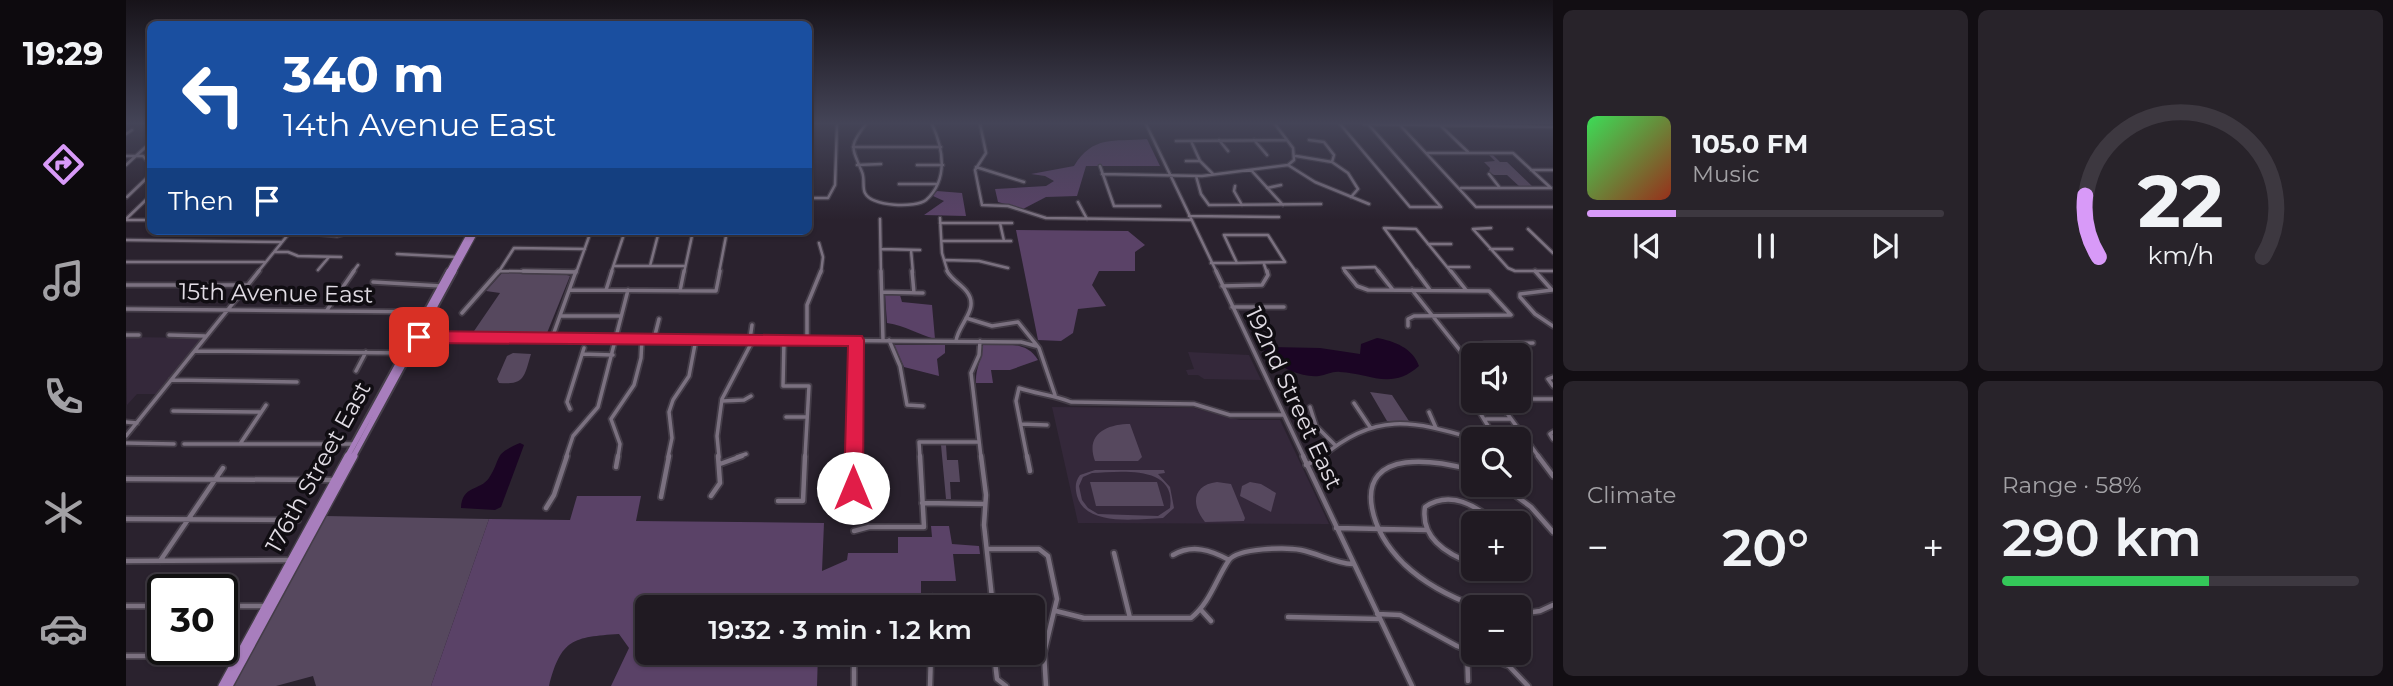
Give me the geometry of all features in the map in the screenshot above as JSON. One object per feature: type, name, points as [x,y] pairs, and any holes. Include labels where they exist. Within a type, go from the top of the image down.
[{"type":"main road","name":"176th Street East","points":[[238,656],[470,235]]},
{"type":"main road","name":"176th Street East","points":[[229,686],[471,235]]},
{"type":"main road","points":[[392,385],[404,353]]},
{"type":"main road","points":[[323,510],[334,484],[333,480]]},
{"type":"main road","name":"176th Street East","points":[[222,686],[233,665]]},
{"type":"street","points":[[136,156],[147,160]]},
{"type":"street","points":[[126,165],[136,156]]},
{"type":"street","points":[[812,198],[830,197],[835,185],[836,156]]},
{"type":"street","points":[[855,156],[863,174],[865,193],[870,199],[884,204],[911,205],[925,201],[932,192],[943,165],[942,156]]},
{"type":"street","points":[[984,156],[976,167],[982,205],[1008,206],[1046,218],[1279,217]]},
{"type":"street","name":"192nd Street East","points":[[1161,156],[1412,686]]},
{"type":"street","points":[[1198,156],[1213,174]]},
{"type":"street","points":[[1295,156],[1332,162],[1347,171],[1358,189],[1351,197]]},
{"type":"street","points":[[1288,165],[1295,156]]},
{"type":"street","points":[[1332,162],[1334,156]]},
{"type":"street","points":[[1367,156],[1410,207],[1441,207],[1395,156]]},
{"type":"street","points":[[1429,156],[1476,207],[1553,207]]},
{"type":"street","points":[[1516,156],[1552,188]]},
{"type":"street","points":[[1186,161],[1200,161]]},
{"type":"street","points":[[857,165],[881,164]]},
{"type":"street","points":[[917,164],[943,165]]},
{"type":"street","points":[[1102,174],[1196,176],[1288,165],[1315,181],[1369,204]]},
{"type":"street","points":[[1100,166],[1114,206],[1160,206]]},
{"type":"street","points":[[976,167],[1024,182]]},
{"type":"street","points":[[1251,170],[1283,205]]},
{"type":"street","points":[[1531,170],[1553,170]]},
{"type":"street","points":[[1489,174],[1500,188]]},
{"type":"street","points":[[1196,176],[1206,204],[1321,204]]},
{"type":"street","points":[[127,197],[147,178]]},
{"type":"street","points":[[899,184],[937,184]]},
{"type":"street","points":[[1267,188],[1281,185]]},
{"type":"street","points":[[1235,186],[1234,191],[1242,205]]},
{"type":"street","points":[[1459,188],[1552,188]]},
{"type":"street","points":[[147,200],[130,211],[126,220],[147,220]]},
{"type":"street","points":[[1078,202],[1087,219]]},
{"type":"street","points":[[1045,212],[1046,218]]},
{"type":"street","points":[[880,219],[886,340],[906,387],[907,405],[922,405]]},
{"type":"street","points":[[956,341],[958,328],[971,310],[970,298],[948,273],[940,220],[1012,223]]},
{"type":"street","points":[[1000,223],[1004,241]]},
{"type":"street","points":[[1430,290],[1384,228],[1414,227],[1465,290]]},
{"type":"street","points":[[1490,228],[1474,228],[1510,269],[1553,271]]},
{"type":"street","points":[[1528,229],[1553,253]]},
{"type":"street","points":[[126,436],[287,235]]},
{"type":"street","points":[[552,338],[590,235]]},
{"type":"street","points":[[606,290],[624,235]]},
{"type":"street","points":[[650,266],[658,235]]},
{"type":"street","points":[[680,291],[692,235]]},
{"type":"street","points":[[570,290],[716,291],[726,235]]},
{"type":"street","points":[[1211,262],[1237,263],[1284,262],[1268,236],[1224,235],[1237,263]]},
{"type":"street","points":[[126,240],[282,242]]},
{"type":"street","points":[[943,241],[1011,241]]},
{"type":"street","points":[[807,340],[808,303],[815,295],[820,279],[822,252],[819,243]]},
{"type":"street","points":[[1428,244],[1451,244]]},
{"type":"street","points":[[462,313],[499,271],[514,248],[585,248]]},
{"type":"street","points":[[1490,248],[1512,249]]},
{"type":"street","points":[[881,249],[920,250]]},
{"type":"street","points":[[911,250],[914,293]]},
{"type":"street","points":[[274,252],[341,257]]},
{"type":"street","points":[[397,254],[456,257]]},
{"type":"street","points":[[318,270],[329,257]]},
{"type":"street","points":[[945,260],[979,261],[1008,268]]},
{"type":"street","points":[[126,262],[265,262]]},
{"type":"street","points":[[1222,286],[1257,286],[1266,282],[1268,275],[1263,263]]},
{"type":"street","points":[[327,310],[358,265]]},
{"type":"street","points":[[614,265],[685,266]]},
{"type":"street","points":[[1393,290],[1375,267],[1344,267],[1353,283],[1363,290],[1491,292],[1510,316],[1411,317],[1407,320],[1408,326]]},
{"type":"street","points":[[1447,267],[1469,267]]},
{"type":"street","points":[[499,271],[576,272]]},
{"type":"street","points":[[1535,271],[1552,290],[1520,294],[1529,309],[1552,325]]},
{"type":"street","points":[[373,282],[441,286]]},
{"type":"street","points":[[126,285],[247,285]]},
{"type":"street","points":[[546,508],[554,495],[573,436],[597,411],[614,355],[615,339],[628,290]]},
{"type":"street","points":[[1412,290],[1461,352]]},
{"type":"street","points":[[882,292],[923,293]]},
{"type":"street","points":[[1232,307],[1284,307]]},
{"type":"street","name":"15th Avenue East","points":[[126,309],[426,312]]},
{"type":"street","points":[[560,316],[621,316]]},
{"type":"street","points":[[654,339],[659,318]]},
{"type":"street","points":[[966,318],[993,327],[1018,321],[1033,337],[1042,354],[1050,387],[1055,395]]},
{"type":"street","points":[[711,496],[721,486],[716,442],[722,401],[729,382],[747,358],[752,340],[752,325]]},
{"type":"street","points":[[126,335],[139,335]]},
{"type":"street","points":[[169,335],[207,336]]},
{"type":"street","points":[[416,337],[980,341],[1021,342],[1036,346]]},
{"type":"street","points":[[616,467],[620,444],[611,419],[614,410],[631,390],[642,349],[642,339]]},
{"type":"street","points":[[661,497],[672,438],[670,406],[689,376],[696,339]]},
{"type":"street","points":[[778,501],[803,501],[809,386],[783,386],[784,340]]},
{"type":"street","points":[[856,340],[853,488],[858,495]]},
{"type":"street","points":[[980,341],[979,355],[971,373],[992,595]]},
{"type":"street","points":[[570,409],[568,402],[584,348]]},
{"type":"street","points":[[195,351],[404,353]]},
{"type":"street","points":[[356,371],[366,352]]},
{"type":"street","points":[[582,354],[614,355]]},
{"type":"street","points":[[1551,378],[1553,386]]},
{"type":"street","points":[[171,380],[297,382]]},
{"type":"street","points":[[1030,471],[1016,401],[1019,388],[1045,396],[1055,395],[1071,402],[1194,404],[1230,415],[1283,415]]},
{"type":"street","points":[[722,401],[744,401],[751,396]]},
{"type":"street","points":[[1531,398],[1553,399]]},
{"type":"street","points":[[1354,403],[1370,427]]},
{"type":"street","points":[[240,444],[266,405]]},
{"type":"street","points":[[1310,407],[1316,426],[1335,445]]},
{"type":"street","points":[[173,411],[261,412]]},
{"type":"street","points":[[1429,412],[1436,428]]},
{"type":"street","points":[[1481,413],[1490,427]]},
{"type":"street","points":[[1506,413],[1553,476]]},
{"type":"street","points":[[786,417],[807,417]]},
{"type":"street","points":[[1486,419],[1511,419]]},
{"type":"street","points":[[126,422],[137,423]]},
{"type":"street","points":[[1021,425],[1047,425]]},
{"type":"street","points":[[1306,465],[1318,462],[1347,436],[1370,427],[1398,425],[1436,428],[1461,435]]},
{"type":"street","points":[[1552,432],[1553,439]]},
{"type":"street","points":[[854,531],[869,527],[924,527],[919,442],[979,442]]},
{"type":"street","points":[[126,443],[174,444]]},
{"type":"street","points":[[184,444],[353,444]]},
{"type":"street","points":[[720,464],[746,454]]},
{"type":"street","points":[[1461,467],[1444,462],[1405,461],[1390,466],[1374,481],[1370,495],[1371,511],[1378,529],[1390,547],[1415,573],[1461,600]]},
{"type":"street","points":[[1547,467],[1553,467]]},
{"type":"street","points":[[160,562],[223,468]]},
{"type":"street","points":[[126,479],[333,480]]},
{"type":"street","points":[[1518,497],[1531,506],[1553,532]]},
{"type":"street","points":[[1461,558],[1445,550],[1427,530],[1423,511],[1428,504],[1440,499],[1458,500],[1480,511]]},
{"type":"street","points":[[922,503],[985,504]]},
{"type":"street","points":[[126,519],[298,520]]},
{"type":"street","points":[[1336,528],[1427,530]]},
{"type":"street","points":[[987,548],[1036,549],[1045,552],[1049,559],[1056,592],[1056,611],[1044,653],[1046,686]]},
{"type":"street","points":[[1173,555],[1186,550],[1208,550],[1229,560]]},
{"type":"street","points":[[1056,611],[1084,618],[1191,618],[1201,610],[1229,560],[1236,552],[1248,550],[1296,550],[1336,562],[1353,564]]},
{"type":"street","points":[[1114,553],[1130,618]]},
{"type":"street","points":[[126,561],[289,560]]},
{"type":"street","points":[[1531,612],[1553,604]]},
{"type":"street","points":[[126,606],[147,606]]},
{"type":"street","points":[[238,606],[264,606]]},
{"type":"street","points":[[1201,610],[1211,621]]},
{"type":"street","points":[[1288,617],[1406,618],[1461,647]]},
{"type":"street","points":[[126,656],[147,656]]},
{"type":"street","points":[[854,665],[854,686]]},
{"type":"street","points":[[929,686],[930,665]]},
{"type":"street","points":[[996,665],[999,682],[1006,686]]},
{"type":"street","points":[[1467,665],[1468,681]]},
{"type":"street","points":[[1506,665],[1519,673],[1528,686]]},
{"type":"shaded area","points":[[1081,156],[1155,156],[1160,166],[1086,166],[1077,196],[1046,197],[1023,209],[998,202],[995,189],[1046,186],[1054,181],[1045,176],[1031,174],[1074,166]]},
{"type":"shaded area","points":[[1490,156],[1500,162],[1507,162],[1533,187],[1520,187],[1507,175],[1494,175],[1489,172],[1490,168],[1484,162],[1495,161]]},
{"type":"shaded area","points":[[937,191],[962,193],[966,216],[924,215],[944,201],[933,196]]},
{"type":"shaded area","points":[[1016,230],[1128,231],[1145,245],[1135,252],[1135,271],[1099,271],[1092,285],[1106,306],[1078,309],[1073,333],[1061,341],[1038,340]]},
{"type":"shaded area","points":[[502,273],[570,276],[547,333],[472,334],[500,293],[486,291]]},
{"type":"shaded area","points":[[885,295],[900,295],[902,302],[932,305],[935,339],[887,323]]},
{"type":"shaded area","points":[[126,337],[202,338],[157,394],[137,394],[127,405]]},
{"type":"shaded area","points":[[1377,338],[1402,346],[1412,354],[1419,366],[1399,378],[1389,379],[1337,372],[1312,376],[1289,370],[1264,353],[1265,347],[1269,347],[1320,348],[1360,354],[1361,344]]},
{"type":"shaded area","points":[[894,345],[945,345],[945,353],[937,359],[939,376],[904,367]]},
{"type":"shaded area","points":[[983,345],[1021,346],[1038,360],[1010,370],[991,370],[993,383],[976,383]]},
{"type":"shaded area","points":[[1188,352],[1249,355],[1261,380],[1204,379],[1198,375],[1188,375],[1186,370],[1194,369]]},
{"type":"shaded area","points":[[513,353],[531,354],[525,374],[514,383],[499,383],[497,379],[507,356]]},
{"type":"shaded area","points":[[1370,392],[1392,395],[1409,421],[1387,421]]},
{"type":"shaded area","points":[[1052,407],[1194,408],[1240,420],[1280,420],[1329,524],[1078,523]]},
{"type":"shaded area","points":[[1130,424],[1142,457],[1138,461],[1095,461],[1093,444],[1100,432],[1113,426]]},
{"type":"shaded area","points":[[520,443],[524,445],[501,507],[495,510],[461,508],[465,495],[489,478],[499,457]]},
{"type":"shaded area","points":[[941,445],[946,445],[947,460],[958,460],[960,482],[950,482],[951,499],[946,499]]},
{"type":"shaded area","points":[[1095,470],[1164,470],[1165,473],[1158,474],[1170,487],[1174,508],[1163,518],[1127,520],[1101,517],[1082,506],[1077,496],[1076,485],[1080,475]],"holes":[[[1130,472],[1156,477],[1165,484],[1170,494],[1170,508],[1158,516],[1098,514],[1082,500],[1079,486],[1083,477],[1092,473]]]},
{"type":"shaded area","points":[[1090,482],[1157,482],[1164,506],[1096,506]]},
{"type":"shaded area","points":[[1217,482],[1231,484],[1244,521],[1205,522],[1200,516],[1196,503],[1199,491]]},
{"type":"shaded area","points":[[1250,482],[1261,484],[1276,493],[1271,512],[1240,496],[1242,486]]},
{"type":"shaded area","points":[[577,496],[641,496],[636,521],[824,523],[822,571],[847,560],[848,553],[898,553],[898,537],[932,537],[931,526],[949,526],[952,544],[979,546],[980,554],[953,554],[956,581],[921,581],[921,595],[635,595],[635,665],[818,665],[817,686],[611,686],[629,648],[619,634],[580,639],[571,644],[559,658],[549,686],[431,686],[489,519],[570,520]]},
{"type":"shaded area","points":[[325,516],[489,519],[431,686],[316,686],[313,676],[276,686],[234,686]]},
{"type":"route","points":[[419,337],[856,340],[853,488]]}]
